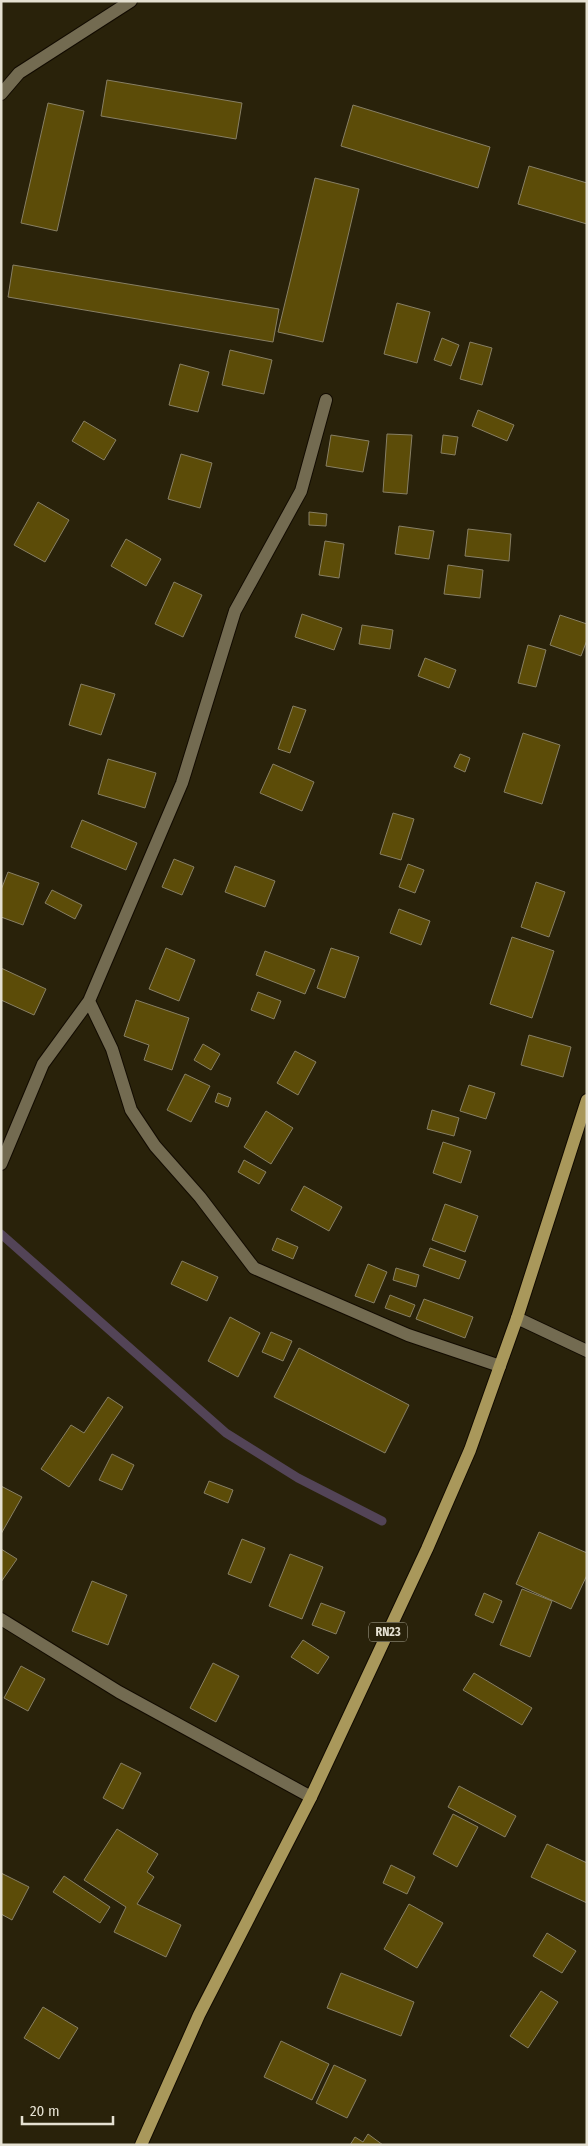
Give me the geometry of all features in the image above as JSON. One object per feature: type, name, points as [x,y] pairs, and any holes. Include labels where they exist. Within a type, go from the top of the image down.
[{"type":"main road","name":"RN23","points":[[141,2145],[199,2015],[311,1797],[427,1549],[470,1450],[517,1318],[587,1100]]},
{"type":"street","points":[[1,94],[19,73],[130,1]]},
{"type":"street","points":[[1,1164],[43,1064],[89,1001],[182,783],[235,611],[300,491],[326,400]]},
{"type":"street","points":[[89,1001],[112,1049],[131,1110],[155,1146],[200,1197],[254,1268],[408,1335],[500,1366]]},
{"type":"street","points":[[517,1318],[587,1351]]},
{"type":"street","points":[[1,1619],[119,1692],[311,1797]]},
{"type":"building","points":[[107,80],[242,103],[236,139],[101,116]]},
{"type":"building","points":[[48,103],[84,111],[57,231],[21,223]]},
{"type":"building","points":[[353,105],[490,147],[478,188],[341,146]]},
{"type":"building","points":[[529,166],[587,183],[587,224],[518,204]]},
{"type":"building","points":[[315,178],[359,189],[323,342],[278,332]]},
{"type":"building","points":[[13,265],[279,309],[273,342],[8,297]]},
{"type":"building","points":[[397,303],[430,312],[417,363],[384,354]]},
{"type":"building","points":[[442,338],[459,345],[451,366],[434,360]]},
{"type":"building","points":[[470,342],[492,348],[482,385],[460,379]]},
{"type":"building","points":[[230,350],[272,360],[264,394],[222,385]]},
{"type":"building","points":[[180,364],[209,372],[198,412],[169,405]]},
{"type":"building","points":[[478,410],[514,425],[507,441],[472,426]]},
{"type":"building","points":[[84,421],[116,440],[104,460],[72,441]]},
{"type":"building","points":[[387,434],[412,435],[407,494],[383,492]]},
{"type":"building","points":[[331,435],[369,441],[363,472],[326,466]]},
{"type":"building","points":[[443,435],[458,437],[455,455],[441,453]]},
{"type":"building","points":[[181,454],[212,463],[200,508],[168,499]]},
{"type":"building","points":[[38,502],[69,520],[45,562],[14,545]]},
{"type":"building","points":[[309,512],[327,514],[326,526],[309,525]]},
{"type":"building","points":[[399,526],[434,531],[429,559],[395,554]]},
{"type":"building","points":[[468,529],[511,534],[509,561],[465,556]]},
{"type":"building","points":[[126,539],[161,559],[146,586],[111,566]]},
{"type":"building","points":[[325,541],[344,544],[339,578],[319,575]]},
{"type":"building","points":[[448,565],[483,570],[480,598],[444,594]]},
{"type":"building","points":[[174,582],[202,595],[183,637],[155,624]]},
{"type":"building","points":[[302,614],[342,628],[334,650],[295,637]]},
{"type":"building","points":[[560,615],[587,624],[587,640],[581,656],[550,645]]},
{"type":"building","points":[[362,625],[393,630],[390,649],[359,644]]},
{"type":"building","points":[[528,645],[546,650],[536,687],[518,683]]},
{"type":"building","points":[[425,658],[456,670],[449,688],[418,676]]},
{"type":"building","points":[[81,684],[115,694],[101,735],[69,725]]},
{"type":"building","points":[[293,706],[306,710],[290,753],[278,749]]},
{"type":"building","points":[[523,733],[560,745],[542,804],[504,792]]},
{"type":"building","points":[[460,754],[470,758],[465,772],[454,767]]},
{"type":"building","points":[[108,759],[156,773],[145,808],[98,794]]},
{"type":"building","points":[[273,764],[314,782],[302,811],[260,793]]},
{"type":"building","points":[[393,813],[414,819],[401,860],[380,854]]},
{"type":"building","points":[[82,820],[137,843],[126,870],[71,847]]},
{"type":"building","points":[[174,859],[194,867],[182,895],[162,887]]},
{"type":"building","points":[[408,864],[424,870],[415,893],[399,887]]},
{"type":"building","points":[[235,866],[275,881],[265,907],[225,892]]},
{"type":"building","points":[[8,872],[39,883],[23,925],[1,917],[1,890]]},
{"type":"building","points":[[536,882],[565,892],[549,937],[521,927]]},
{"type":"building","points":[[52,890],[82,905],[75,919],[45,903]]},
{"type":"building","points":[[399,909],[430,921],[421,945],[390,933]]},
{"type":"building","points":[[512,937],[554,951],[532,1018],[490,1004]]},
{"type":"building","points":[[166,948],[195,960],[179,1001],[149,989]]},
{"type":"building","points":[[331,948],[359,957],[345,998],[317,988]]},
{"type":"building","points":[[265,951],[315,970],[305,994],[256,975]]},
{"type":"building","points":[[1,968],[46,989],[34,1015],[1,1000]]},
{"type":"building","points":[[258,992],[281,1001],[274,1019],[251,1010]]},
{"type":"building","points":[[136,1000],[189,1018],[172,1070],[144,1060],[149,1045],[124,1036]]},
{"type":"building","points":[[529,1035],[571,1047],[563,1077],[521,1065]]},
{"type":"building","points":[[203,1044],[220,1054],[211,1070],[194,1060]]},
{"type":"building","points":[[295,1051],[316,1062],[298,1095],[277,1083]]},
{"type":"building","points":[[185,1074],[210,1086],[191,1122],[167,1110]]},
{"type":"building","points":[[469,1085],[495,1093],[486,1119],[460,1111]]},
{"type":"building","points":[[218,1093],[231,1098],[228,1107],[215,1102]]},
{"type":"building","points":[[432,1110],[459,1118],[454,1136],[427,1129]]},
{"type":"building","points":[[266,1111],[293,1128],[271,1164],[244,1147]]},
{"type":"building","points":[[443,1142],[471,1151],[461,1183],[433,1173]]},
{"type":"building","points":[[244,1160],[266,1172],[259,1184],[238,1172]]},
{"type":"building","points":[[304,1186],[342,1207],[329,1231],[291,1210]]},
{"type":"building","points":[[445,1204],[478,1216],[465,1252],[432,1240]]},
{"type":"building","points":[[277,1238],[298,1247],[293,1259],[272,1250]]},
{"type":"building","points":[[430,1248],[466,1261],[459,1279],[423,1266]]},
{"type":"building","points":[[182,1261],[218,1277],[207,1301],[171,1284]]},
{"type":"building","points":[[368,1264],[387,1272],[374,1303],[355,1296]]},
{"type":"building","points":[[396,1268],[419,1275],[416,1287],[393,1280]]},
{"type":"building","points":[[390,1295],[415,1305],[410,1317],[385,1308]]},
{"type":"building","points":[[424,1299],[473,1317],[465,1338],[416,1319]]},
{"type":"building","points":[[230,1317],[260,1333],[238,1377],[208,1361]]},
{"type":"building","points":[[271,1332],[292,1341],[283,1361],[262,1352]]},
{"type":"building","points":[[299,1348],[409,1405],[385,1453],[274,1397]]},
{"type":"building","points":[[108,1397],[123,1407],[69,1487],[41,1469],[71,1425],[84,1433]]},
{"type":"building","points":[[112,1454],[134,1465],[122,1490],[99,1480]]},
{"type":"building","points":[[209,1481],[233,1490],[228,1503],[204,1493]]},
{"type":"building","points":[[1,1486],[22,1497],[1,1534]]},
{"type":"building","points":[[539,1532],[587,1553],[587,1575],[571,1609],[516,1584]]},
{"type":"building","points":[[242,1539],[265,1548],[251,1583],[228,1574]]},
{"type":"building","points":[[1,1549],[17,1559],[1,1582]]},
{"type":"building","points":[[290,1554],[323,1567],[302,1619],[269,1606]]},
{"type":"building","points":[[92,1581],[127,1595],[108,1645],[72,1631]]},
{"type":"building","points":[[522,1589],[552,1601],[530,1657],[500,1645]]},
{"type":"building","points":[[484,1593],[502,1601],[493,1623],[475,1615]]},
{"type":"building","points":[[321,1603],[345,1612],[336,1634],[312,1625]]},
{"type":"building","points":[[303,1640],[329,1657],[318,1674],[291,1657]]},
{"type":"building","points":[[213,1663],[239,1676],[216,1722],[190,1708]]},
{"type":"building","points":[[21,1666],[45,1679],[28,1711],[4,1698]]},
{"type":"building","points":[[474,1673],[532,1708],[522,1725],[463,1690]]},
{"type":"building","points":[[121,1763],[141,1773],[123,1809],[103,1798]]},
{"type":"building","points":[[459,1786],[516,1816],[505,1837],[448,1807]]},
{"type":"building","points":[[453,1814],[478,1827],[457,1867],[433,1854]]},
{"type":"building","points":[[117,1829],[158,1854],[147,1872],[154,1877],[137,1904],[181,1925],[166,1957],[114,1932],[126,1907],[84,1880]]},
{"type":"building","points":[[547,1844],[587,1863],[587,1903],[531,1877]]},
{"type":"building","points":[[391,1865],[415,1877],[407,1894],[383,1883]]},
{"type":"building","points":[[1,1873],[29,1887],[12,1920],[1,1914]]},
{"type":"building","points":[[64,1876],[110,1907],[100,1923],[53,1892]]},
{"type":"building","points":[[409,1904],[443,1923],[417,1968],[384,1949]]},
{"type":"building","points":[[547,1933],[576,1951],[562,1973],[533,1956]]},
{"type":"building","points":[[341,1973],[414,2002],[401,2036],[327,2008]]},
{"type":"building","points":[[541,1991],[558,2002],[528,2048],[510,2036]]},
{"type":"building","points":[[43,2007],[78,2028],[59,2059],[24,2038]]},
{"type":"building","points":[[281,2041],[329,2064],[312,2100],[264,2077]]},
{"type":"building","points":[[334,2065],[366,2080],[347,2118],[316,2103]]},
{"type":"building","points":[[368,2134],[383,2145],[350,2145],[355,2137],[363,2142]]},
{"type":"waterway","points":[[1,1234],[226,1433],[298,1478],[382,1521]]}]
